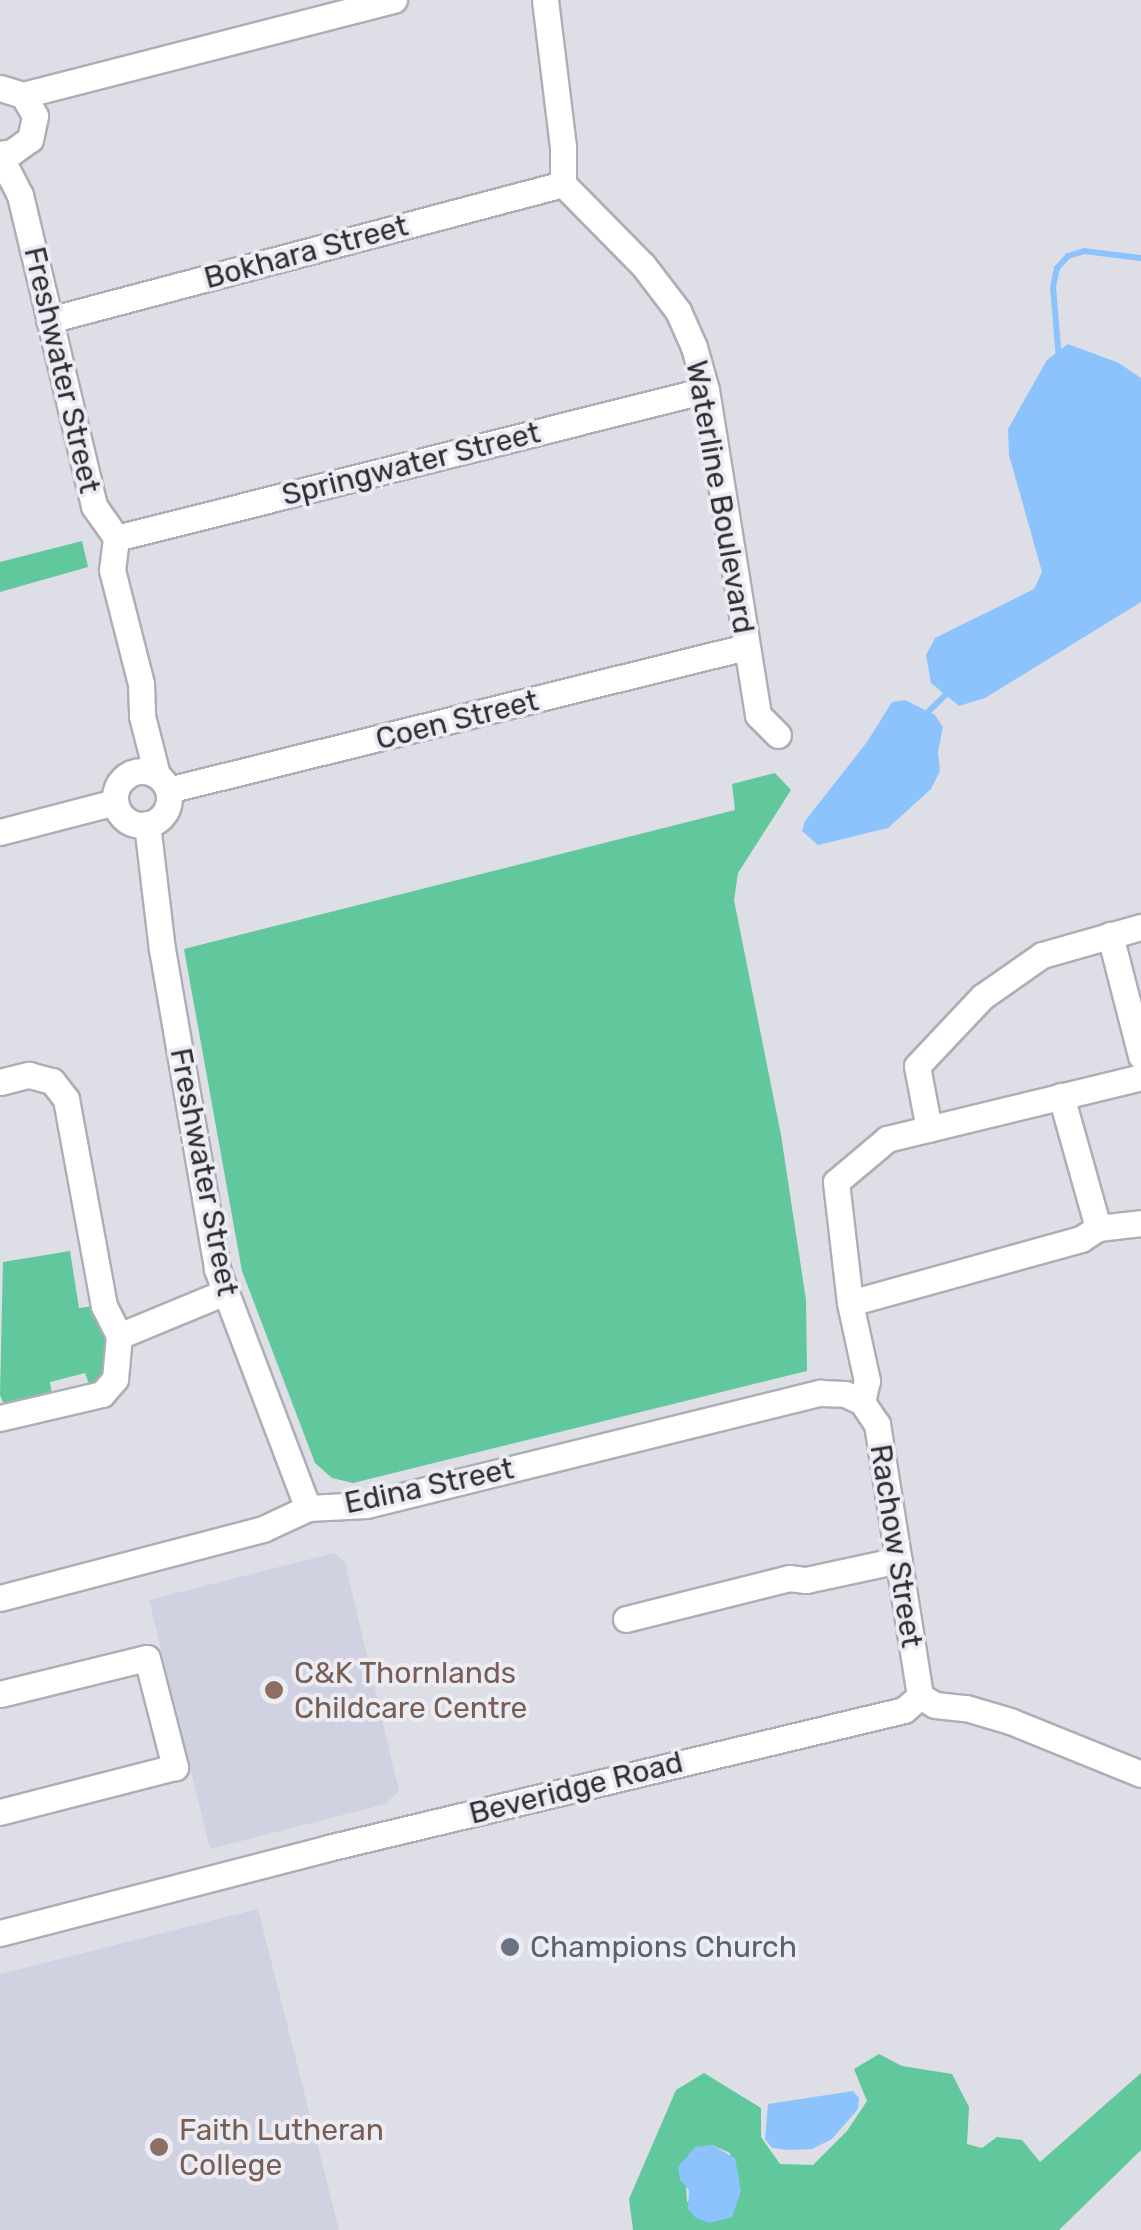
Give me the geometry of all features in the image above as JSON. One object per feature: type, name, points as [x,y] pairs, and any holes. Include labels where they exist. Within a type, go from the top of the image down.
[{"type":"street","points":[[0,155],[12,152],[16,100],[64,81],[394,0]]},
{"type":"street","points":[[545,0],[564,146],[563,184]]},
{"type":"street","name":"Freshwater Street","points":[[16,100],[20,195],[94,506],[116,538],[112,570],[141,684],[142,716],[163,782]]},
{"type":"street","name":"Freshwater Street","points":[[0,155],[20,195]]},
{"type":"street","name":"Bokhara Street","points":[[48,320],[563,184]]},
{"type":"street","name":"Waterline Boulevard","points":[[563,184],[631,252],[678,311],[706,390],[758,715],[778,735]]},
{"type":"street","name":"Springwater Street","points":[[116,538],[706,390]]},
{"type":"street","name":"Coen Street","points":[[163,782],[746,647]]},
{"type":"street","name":"Freshwater Street","points":[[119,790],[142,716]]},
{"type":"street","points":[[0,832],[119,790],[140,771],[163,782],[167,808],[147,824],[123,817],[119,790]]},
{"type":"street","name":"Freshwater Street","points":[[147,824],[162,948],[225,1292],[308,1508]]},
{"type":"street","points":[[929,1129],[917,1077],[924,1056],[982,998],[1042,954],[1141,927]]},
{"type":"street","points":[[1110,935],[1141,1056]]},
{"type":"street","points":[[0,1082],[29,1075],[52,1080],[66,1099],[104,1306],[119,1336],[115,1379],[102,1394],[0,1418]]},
{"type":"street","points":[[862,1402],[865,1364],[850,1304],[836,1182],[887,1139],[1141,1077]]},
{"type":"street","points":[[1061,1096],[1098,1228]]},
{"type":"street","points":[[850,1304],[1081,1239],[1098,1228],[1141,1223]]},
{"type":"street","points":[[119,1336],[225,1292]]},
{"type":"street","name":"Edina Street","points":[[0,1598],[263,1530],[308,1508],[366,1505],[820,1393],[845,1394],[862,1402]]},
{"type":"street","name":"Rachow Street","points":[[862,1402],[877,1424],[920,1696]]},
{"type":"street","points":[[626,1619],[789,1578],[806,1580],[899,1560]]},
{"type":"street","points":[[0,1694],[147,1658],[175,1767],[0,1812]]},
{"type":"street","points":[[920,1696],[936,1705],[966,1708],[1010,1720],[1141,1774]]},
{"type":"street","name":"Beveridge Road","points":[[0,1933],[328,1848],[904,1710],[920,1696]]},
{"type":"shaded area","name":"C&K Thornlands Childcare Centre","points":[[334,1553],[345,1562],[399,1791],[385,1804],[210,1849],[149,1600]]},
{"type":"shaded area","name":"Faith Lutheran College","points":[[258,1909],[339,2230],[0,2230],[0,1974]]},
{"type":"green space","points":[[82,541],[88,567],[0,592],[0,562]]},
{"type":"green space","points":[[775,773],[791,790],[738,873],[734,900],[781,1135],[806,1300],[807,1371],[353,1483],[332,1478],[315,1463],[242,1271],[184,949],[735,810],[732,784]]},
{"type":"green space","points":[[70,1251],[79,1308],[94,1306],[108,1331],[103,1376],[90,1387],[85,1373],[50,1382],[52,1396],[35,1396],[6,1409],[0,1395],[3,1262]]},
{"type":"green space","points":[[879,2054],[902,2066],[952,2074],[969,2107],[967,2144],[982,2148],[997,2137],[1022,2140],[1040,2162],[1141,2073],[1141,2150],[1059,2230],[633,2230],[629,2199],[676,2090],[704,2073],[761,2108],[761,2137],[780,2164],[813,2165],[847,2131],[867,2101],[854,2069]],"holes":[[[712,2145],[730,2153],[737,2185],[687,2202],[686,2183]]]},
{"type":"water","points":[[1068,344],[1119,363],[1141,378],[1141,602],[985,698],[959,706],[931,683],[926,655],[935,638],[1034,589],[1042,572],[1009,455],[1008,429],[1047,360]]},
{"type":"water","points":[[905,700],[935,715],[943,727],[938,752],[940,771],[931,789],[888,828],[818,845],[802,831],[805,821],[867,742],[892,702]]},
{"type":"water","points":[[853,2091],[859,2098],[858,2109],[832,2139],[812,2149],[789,2150],[772,2148],[765,2139],[768,2104]]},
{"type":"water","points":[[712,2145],[735,2158],[741,2191],[732,2217],[709,2223],[696,2218],[688,2209],[689,2190],[680,2180],[678,2167],[695,2147]]},
{"type":"waterway","points":[[1059,360],[1053,287],[1057,268],[1068,256],[1084,251],[1141,258]]},
{"type":"waterway","points":[[929,711],[950,691]]},
{"type":"place","name":"C&K Thornlands Childcare Centre","points":[[274,1690]]},
{"type":"place","name":"Champions Church","points":[[510,1947]]},
{"type":"place","name":"Faith Lutheran College","points":[[159,2147]]}]
